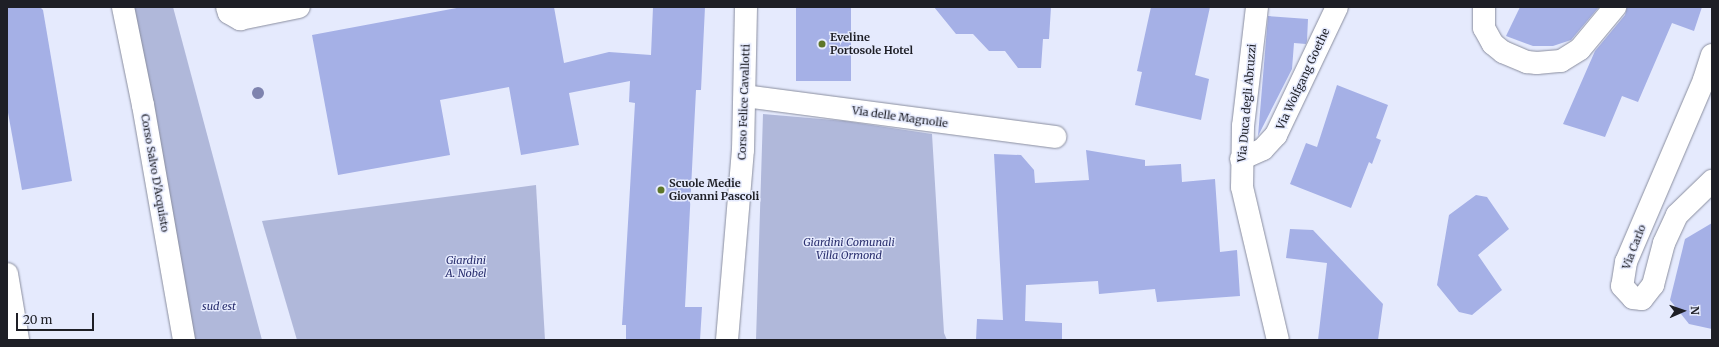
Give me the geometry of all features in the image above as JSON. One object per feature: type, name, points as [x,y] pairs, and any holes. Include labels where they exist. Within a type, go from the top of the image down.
[{"type":"street","name":"Corso Salvo D'Acquisto","points":[[123,7],[143,105],[184,340]]},
{"type":"street","points":[[227,7],[229,13],[240,19],[299,7]]},
{"type":"street","name":"Corso Felice Cavallotti","points":[[727,340],[745,96],[746,7]]},
{"type":"street","name":"Via Duca degli Abruzzi","points":[[1257,7],[1245,101],[1242,187],[1278,340]]},
{"type":"street","name":"Via Wolfgang Goethe","points":[[1242,159],[1263,149],[1276,135],[1338,7]]},
{"type":"street","points":[[1484,7],[1484,28],[1493,44],[1503,52],[1527,62],[1537,63],[1561,61],[1580,49],[1615,7]]},
{"type":"street","name":"Via Carlo","points":[[1712,55],[1704,80],[1626,262],[1622,286],[1633,298],[1642,299],[1653,285],[1664,243],[1677,214],[1712,181]]},
{"type":"street","name":"Via delle Magnolie","points":[[745,96],[1055,137]]},
{"type":"street","points":[[7,274],[18,340]]},
{"type":"green space","name":"sud est","points":[[134,7],[173,7],[262,340],[190,340]]},
{"type":"green space","name":"Giardini Comunali Villa Ormond","points":[[763,114],[845,121],[932,134],[944,333],[947,340],[756,340]]},
{"type":"green space","name":"Giardini A. Nobel","points":[[536,185],[545,340],[297,340],[262,221]]},
{"type":"building","points":[[7,7],[40,7],[43,10],[72,181],[22,190],[7,107]]},
{"type":"building","points":[[462,7],[554,7],[564,63],[609,52],[651,55],[653,7],[705,7],[701,90],[696,90],[685,307],[702,307],[700,340],[626,340],[626,325],[622,325],[635,103],[629,102],[630,81],[569,93],[579,145],[521,155],[509,87],[440,100],[450,155],[338,175],[312,35]]},
{"type":"building","name":"Eveline Portosole Hotel","points":[[796,7],[851,7],[851,81],[796,81]]},
{"type":"building","points":[[934,7],[1051,7],[1049,39],[1043,39],[1041,68],[1018,68],[1005,51],[989,51],[973,34],[956,34]]},
{"type":"building","points":[[1151,7],[1210,7],[1195,75],[1209,79],[1201,120],[1135,105],[1142,72],[1137,71]]},
{"type":"building","points":[[1520,7],[1599,7],[1571,40],[1553,46],[1533,46],[1506,36]]},
{"type":"building","points":[[1627,7],[1702,7],[1694,31],[1672,23],[1638,102],[1622,96],[1605,137],[1563,124],[1595,51],[1625,15]]},
{"type":"building","points":[[1268,16],[1308,19],[1307,41],[1306,44],[1294,43],[1292,69],[1258,136]]},
{"type":"building","points":[[1337,85],[1388,105],[1376,138],[1381,140],[1372,164],[1369,162],[1351,208],[1290,184],[1306,143],[1317,147]]},
{"type":"building","points":[[1086,150],[1145,160],[1145,166],[1181,164],[1182,182],[1215,179],[1220,252],[1237,250],[1240,296],[1157,302],[1155,289],[1099,294],[1098,281],[1026,285],[1025,321],[1062,323],[1062,340],[976,340],[977,319],[1003,320],[994,154],[1021,155],[1034,170],[1035,183],[1089,180]]},
{"type":"building","points":[[1476,195],[1487,197],[1509,229],[1478,255],[1502,290],[1472,315],[1459,312],[1437,285],[1449,215]]},
{"type":"building","points":[[1712,223],[1712,329],[1689,324],[1670,300],[1685,239]]},
{"type":"building","points":[[1290,229],[1313,230],[1383,304],[1378,340],[1318,340],[1327,263],[1286,258]]},
{"type":"place","name":"Eveline Portosole Hotel","points":[[822,44]]},
{"type":"place","name":"Scuole Medie Giovanni Pascoli","points":[[661,190]]}]
